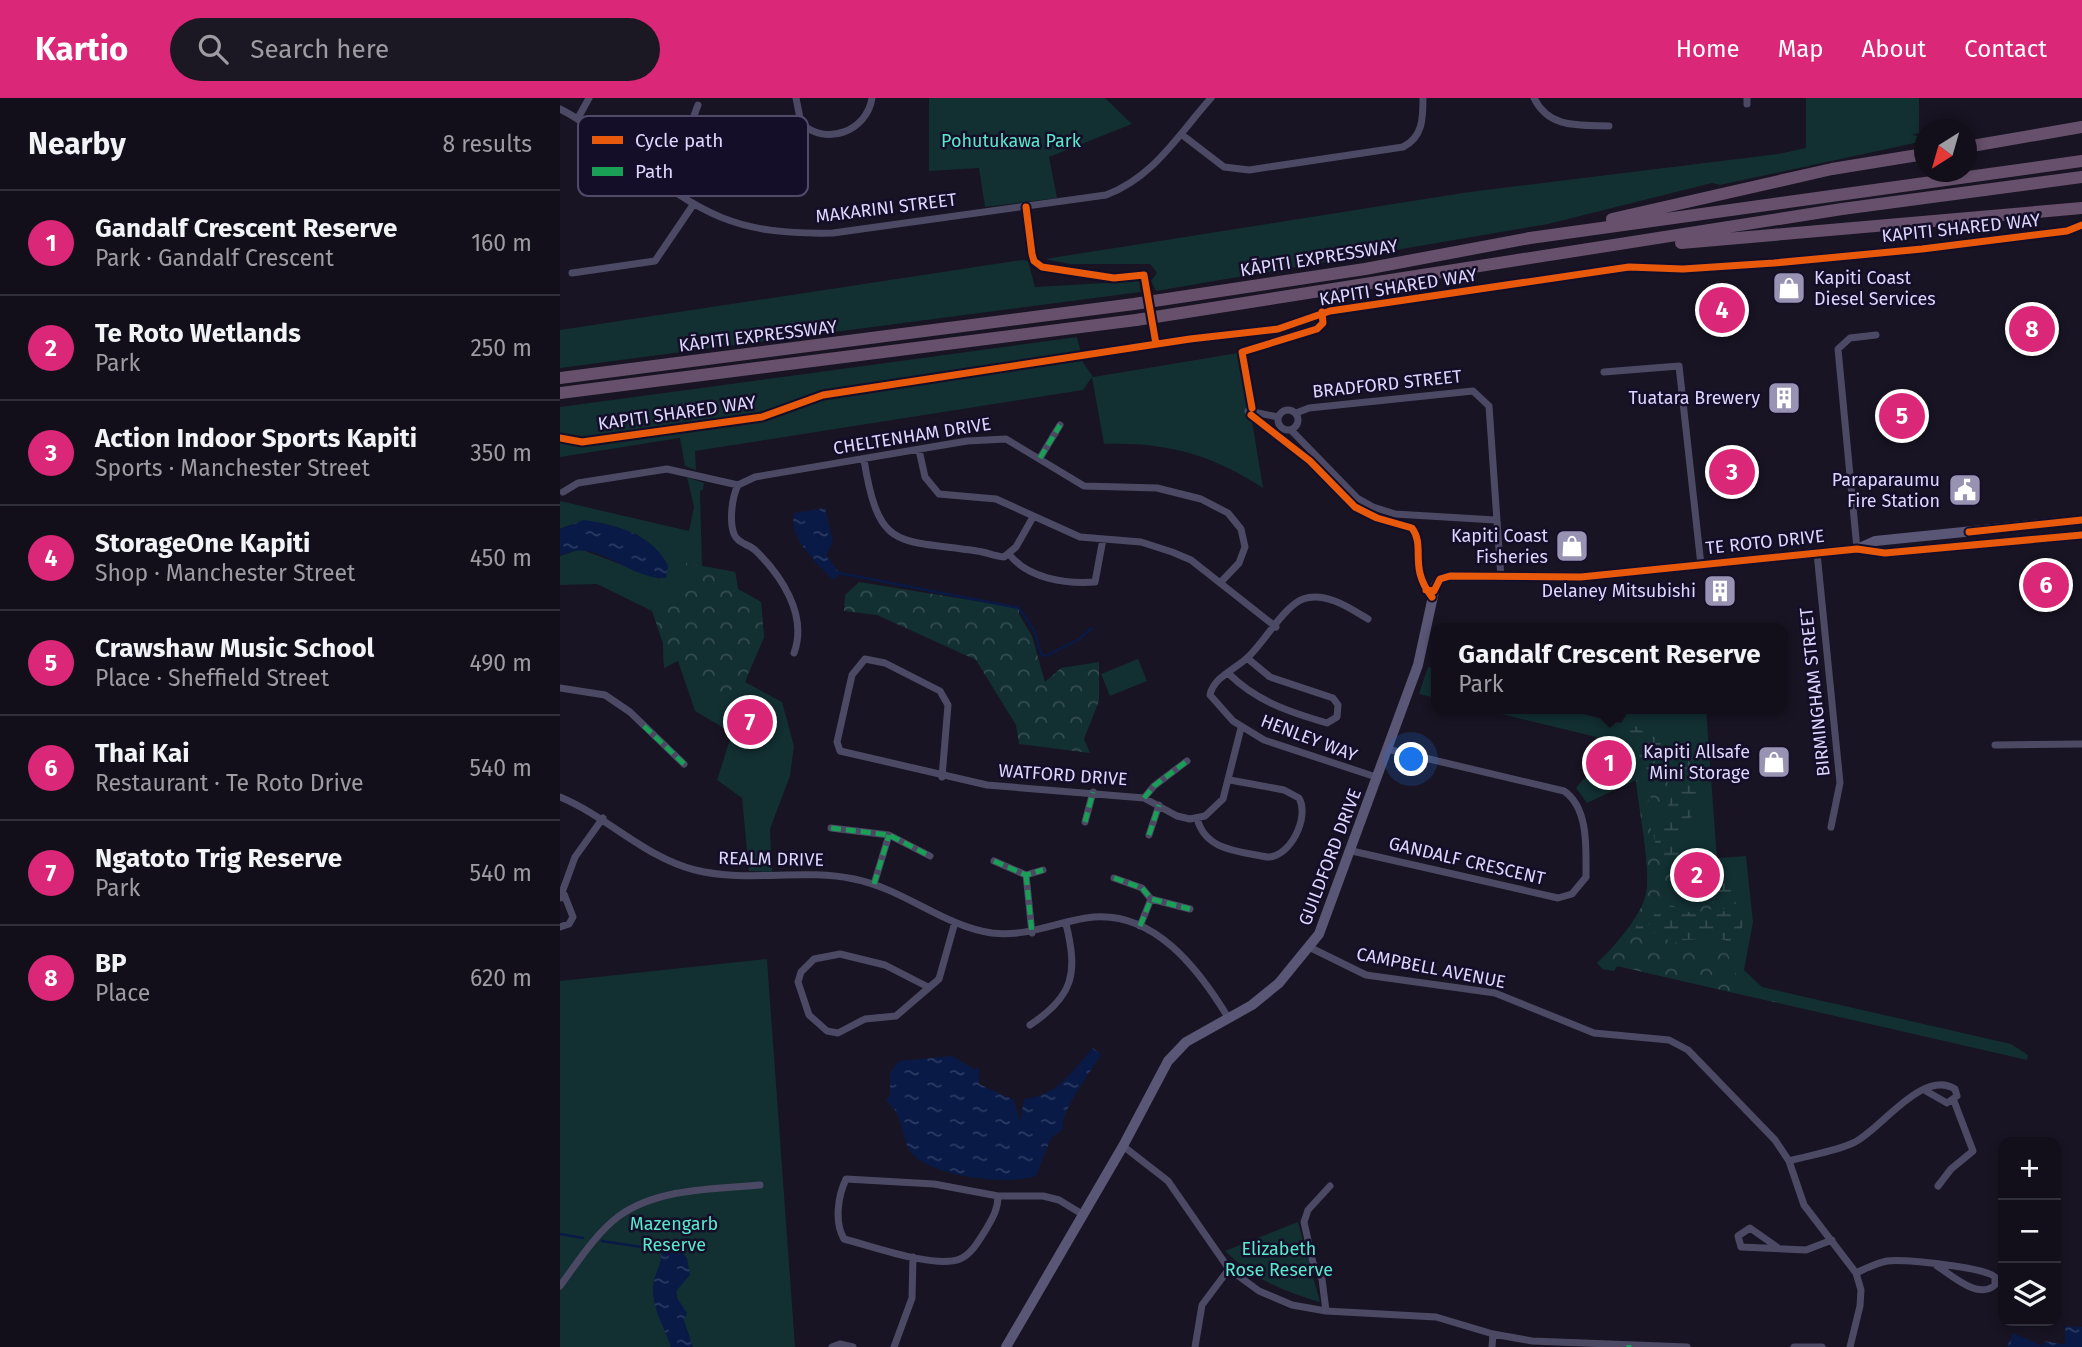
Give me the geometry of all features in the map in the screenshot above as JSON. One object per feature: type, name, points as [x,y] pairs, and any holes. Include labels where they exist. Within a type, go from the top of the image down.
[{"type":"highway","points":[[1977,145],[2082,127]]},
{"type":"highway","points":[[1530,238],[1780,180],[1914,156]]},
{"type":"highway","name":"KĀPITI EXPRESSWAY","points":[[560,378],[1147,302],[1365,269],[1530,238],[2082,160]]},
{"type":"highway","name":"KĀPITI EXPRESSWAY","points":[[560,393],[1136,320],[1842,209],[2082,177]]},
{"type":"highway","points":[[1508,262],[1693,241],[2082,208]]},
{"type":"street","points":[[579,116],[589,98]]},
{"type":"street","points":[[796,98],[799,116]]},
{"type":"street","points":[[808,129],[813,133],[829,135],[844,132],[861,122],[869,112],[872,98]]},
{"type":"street","name":"MAKARINI STREET","points":[[680,196],[693,205],[743,227],[797,233],[833,233],[1093,198],[1116,191],[1156,165],[1211,98]]},
{"type":"street","points":[[1181,134],[1224,167],[1249,170],[1403,147],[1418,135],[1423,121],[1423,98]]},
{"type":"street","points":[[1534,98],[1548,118],[1561,124],[1609,126]]},
{"type":"street","points":[[694,116],[698,105]]},
{"type":"street","name":"MAKARINI STREET","points":[[560,109],[578,118]]},
{"type":"street","points":[[572,273],[655,261],[693,205]]},
{"type":"street","points":[[1857,548],[1838,349],[1850,338],[1876,335]]},
{"type":"street","points":[[1604,372],[1679,366],[1701,565]]},
{"type":"street","name":"BRADFORD STREET","points":[[1248,411],[1278,417],[1286,410],[1296,413],[1309,408],[1474,391],[1489,406],[1494,520],[1501,578]]},
{"type":"street","name":"BRADFORD STREET","points":[[1291,430],[1298,422],[1296,413]]},
{"type":"street","points":[[1278,417],[1280,427],[1291,430],[1357,498],[1373,507],[1395,514],[1494,520]]},
{"type":"street","points":[[1040,458],[1060,425]]},
{"type":"street","name":"CHELTENHAM DRIVE","points":[[738,485],[755,477],[976,440],[1006,439],[1084,485],[1157,488],[1201,499],[1228,513],[1241,528],[1245,547],[1239,563],[1220,583]]},
{"type":"street","points":[[919,450],[925,477],[939,494],[996,499],[1080,537],[1142,542],[1172,552],[1191,560],[1276,627]]},
{"type":"street","points":[[864,460],[876,513],[891,531],[908,542],[1003,557],[1009,554],[1033,517]]},
{"type":"street","points":[[563,492],[578,483],[667,469],[738,485],[733,498],[734,535],[754,549],[791,596],[796,618],[794,653]]},
{"type":"street","points":[[2063,537],[2079,520]]},
{"type":"street","name":"TE ROTO DRIVE","points":[[1450,576],[1581,577],[1817,553],[1857,548],[1875,541],[2079,520]]},
{"type":"street","points":[[1969,532],[1970,545]]},
{"type":"street","name":"TE ROTO DRIVE","points":[[1857,548],[1877,553],[2082,535]]},
{"type":"street","points":[[1009,554],[1018,565],[1060,582],[1095,582],[1103,539]]},
{"type":"street","name":"BIRMINGHAM STREET","points":[[1817,553],[1840,783],[1831,827]]},
{"type":"street","name":"GUILDFORD DRIVE","points":[[1006,1347],[1123,1146],[1168,1061],[1186,1042],[1229,1019],[1279,983],[1310,947],[1326,921],[1418,665],[1435,587],[1440,579],[1450,576]]},
{"type":"street","points":[[1247,658],[1270,677],[1333,698],[1338,705],[1337,717],[1326,723],[1283,710],[1258,697],[1228,673],[1247,658],[1292,606],[1304,599],[1323,598],[1368,619]]},
{"type":"street","name":"WATFORD DRIVE","points":[[942,777],[948,705],[943,694],[885,663],[872,658],[862,661],[852,675],[837,742],[840,751],[942,777],[987,785],[1144,798],[1184,818],[1197,818]]},
{"type":"street","name":"HENLEY WAY","points":[[1228,673],[1211,690],[1212,699],[1241,728],[1276,745],[1376,778]]},
{"type":"street","points":[[560,688],[605,695],[644,726],[684,764]]},
{"type":"street","points":[[1230,780],[1284,790],[1299,798],[1303,810],[1296,832],[1286,850],[1274,857],[1267,857],[1220,847],[1201,831],[1197,818],[1214,810],[1230,780],[1241,728]]},
{"type":"street","points":[[1995,745],[2082,744]]},
{"type":"street","name":"GANDALF CRESCENT","points":[[1352,851],[1558,898],[1572,894],[1586,877],[1581,813],[1574,799],[1564,791],[1387,749]]},
{"type":"street","points":[[1144,798],[1154,786],[1186,761]]},
{"type":"street","points":[[1085,822],[1093,792]]},
{"type":"street","name":"REALM DRIVE","points":[[560,797],[603,818],[653,853],[693,870],[736,877],[837,876],[874,884],[910,898],[955,922],[990,932],[1032,933],[1098,916],[1119,919],[1140,926],[1163,939],[1191,965],[1229,1019]]},
{"type":"street","points":[[1149,835],[1159,806]]},
{"type":"street","points":[[560,928],[569,924],[573,917],[562,896],[575,857],[603,818]]},
{"type":"street","name":"REALM DRIVE","points":[[831,828],[889,835],[930,856]]},
{"type":"street","points":[[874,884],[889,835]]},
{"type":"street","points":[[994,861],[1026,875],[1043,870]]},
{"type":"street","points":[[1026,875],[1032,933]]},
{"type":"street","points":[[1114,878],[1142,888],[1151,899],[1190,909]]},
{"type":"street","points":[[1140,926],[1151,899]]},
{"type":"street","points":[[928,987],[885,965],[840,954],[814,959],[801,972],[797,982],[799,993],[813,1022],[827,1031],[838,1033],[865,1019],[896,1016],[928,987],[942,974],[955,922]]},
{"type":"street","points":[[1030,1025],[1057,1004],[1072,978],[1073,951],[1066,924]]},
{"type":"street","name":"CAMPBELL AVENUE","points":[[1310,947],[1366,975],[1495,993],[1594,1033],[1678,1043],[1696,1057],[1775,1140],[1788,1161],[1804,1205],[1856,1273]]},
{"type":"street","points":[[1788,1161],[1855,1143],[1908,1097],[1939,1086],[1951,1086],[1956,1093],[1954,1101],[1973,1150],[1951,1169],[1938,1186]]},
{"type":"street","points":[[1926,1091],[1947,1104],[1954,1101]]},
{"type":"street","points":[[1123,1146],[1168,1181],[1229,1269],[1259,1291],[1292,1306],[1326,1311],[1436,1317],[1493,1334],[1543,1342],[1687,1347]]},
{"type":"street","points":[[999,1196],[992,1219],[977,1244],[961,1258],[944,1261],[913,1257],[844,1239],[839,1230],[839,1193],[846,1179],[934,1184],[999,1196],[1043,1196],[1059,1200],[1082,1214]]},
{"type":"street","points":[[560,1286],[620,1216],[650,1202],[684,1192],[760,1185]]},
{"type":"street","points":[[1326,1311],[1322,1279],[1313,1262],[1304,1222],[1308,1210],[1331,1186]]},
{"type":"street","points":[[1777,1247],[1750,1228],[1738,1236],[1741,1247],[1806,1250],[1832,1240]]},
{"type":"street","points":[[894,1347],[912,1298],[913,1257]]},
{"type":"street","points":[[1850,1347],[1861,1290],[1856,1273],[1887,1261],[1978,1268],[1989,1272],[1995,1278],[1995,1285],[1976,1290],[1937,1266]]},
{"type":"street","points":[[1195,1347],[1202,1305],[1229,1269]]},
{"type":"street","points":[[1492,1347],[1493,1334]]},
{"type":"street","points":[[832,1347],[839,1344],[853,1347]]},
{"type":"street","points":[[1794,1347],[1822,1347]]},
{"type":"green space","name":"Pohutukawa Park","points":[[929,98],[1105,98],[1132,124],[1049,157],[1057,198],[985,207],[979,168],[929,171]]},
{"type":"green space","points":[[1806,98],[1919,98],[1919,119],[1914,119],[1912,135],[1914,143],[1720,185],[1712,183],[1548,224],[1156,291],[1151,281],[1157,273],[1150,264],[1070,264],[1045,259],[1469,192],[1778,154],[1806,148]]},
{"type":"green space","points":[[1028,261],[1035,287],[1139,281],[1141,292],[560,368],[560,330]]},
{"type":"green space","points":[[1077,337],[1081,354],[822,393],[761,415],[582,440],[560,435],[560,407]]},
{"type":"green space","points":[[1238,353],[1248,403],[1247,417],[1252,421],[1263,488],[1225,466],[1187,452],[1147,445],[1104,444],[1092,377],[1083,390],[695,451],[696,470],[685,466],[680,438],[560,457],[560,441],[575,446],[777,416],[826,396],[1082,361],[1093,377]]},
{"type":"green space","points":[[687,477],[704,483],[703,490],[700,491],[702,566],[735,572],[738,589],[761,602],[764,637],[745,682],[782,702],[794,746],[790,776],[770,829],[772,872],[749,871],[742,798],[717,780],[732,733],[695,711],[678,661],[664,668],[663,643],[652,611],[597,584],[560,585],[560,556],[580,549],[660,579],[638,535],[589,523],[560,529],[560,501],[689,531],[694,507]]},
{"type":"green space","points":[[686,563],[735,572],[738,589],[761,602],[764,637],[744,682],[721,696],[678,660],[664,668],[663,643],[652,611],[682,603]]},
{"type":"green space","points":[[859,582],[1019,608],[1019,614],[1032,636],[1045,682],[1061,668],[1099,662],[1099,701],[1084,739],[1090,753],[1019,744],[1016,725],[976,660],[877,615],[844,611],[845,595]]},
{"type":"green space","points":[[1138,659],[1147,681],[1110,696],[1101,674]]},
{"type":"green space","points":[[1428,667],[1431,668],[1431,697],[1419,694]]},
{"type":"green space","points":[[1501,714],[1582,714],[1621,723],[1627,714],[1706,714],[1717,858],[1746,856],[1753,922],[1744,970],[1762,987],[2011,1044],[2028,1055],[2027,1060],[1617,966],[1614,971],[1603,969],[1597,963],[1618,942],[1642,906],[1647,873],[1636,780],[1587,803],[1576,788],[1586,776],[1596,737]]},
{"type":"green space","points":[[1636,726],[1644,732],[1671,741],[1690,762],[1696,781],[1697,801],[1693,814],[1676,837],[1685,846],[1703,855],[1723,876],[1737,899],[1735,907],[1723,909],[1714,905],[1697,882],[1658,856],[1652,827],[1658,825],[1667,808],[1672,792],[1671,784],[1669,777],[1654,763],[1640,779],[1642,763],[1630,731]]},
{"type":"green space","points":[[1656,770],[1667,780],[1670,797],[1652,824],[1652,800],[1644,784]]},
{"type":"green space","points":[[1636,779],[1648,797],[1653,854],[1662,865],[1699,888],[1712,909],[1695,913],[1674,907],[1654,913],[1649,925],[1642,923],[1637,930],[1681,944],[1722,944],[1726,947],[1733,969],[1743,983],[1749,989],[1778,1003],[1617,966],[1614,971],[1603,969],[1597,963],[1625,933],[1645,898],[1646,857]]},
{"type":"green space","points":[[1666,906],[1692,913],[1725,912],[1736,915],[1733,924],[1743,918],[1745,922],[1735,940],[1730,942],[1718,938],[1683,940],[1645,931],[1640,933],[1635,929],[1638,923],[1649,925],[1657,909]]},
{"type":"green space","name":"Mazengarb Reserve","points":[[767,959],[795,1347],[560,1347],[560,981]]},
{"type":"green space","name":"Elizabeth Rose Reserve","points":[[1298,1222],[1320,1302],[1269,1283],[1225,1251]]},
{"type":"water","points":[[825,508],[833,542],[826,555],[840,574],[833,580],[805,550],[793,523],[794,513]]},
{"type":"water","points":[[584,520],[621,528],[644,539],[668,566],[666,578],[652,577],[586,551],[573,551],[560,556],[560,529]]},
{"type":"water","points":[[1093,1048],[1101,1054],[1071,1102],[1063,1121],[1063,1129],[1051,1138],[1036,1176],[1007,1180],[988,1179],[968,1177],[931,1166],[917,1158],[908,1148],[898,1116],[886,1100],[890,1095],[890,1072],[899,1061],[952,1056],[974,1069],[979,1068],[979,1084],[1014,1100],[1020,1122],[1024,1099],[1056,1087]]},
{"type":"water","points":[[670,1240],[687,1258],[690,1275],[677,1290],[677,1298],[687,1313],[684,1320],[693,1347],[671,1347],[653,1296],[653,1283],[661,1260],[661,1250]]},
{"type":"water","points":[[2065,1326],[2082,1327],[2082,1347],[2007,1347],[2013,1333],[2043,1346],[2045,1341],[2065,1345]]},
{"type":"waterway","points":[[839,573],[1019,608],[1034,630],[1041,654],[1046,656],[1078,640],[1092,628]]},
{"type":"waterway","points":[[560,1234],[583,1238]]},
{"type":"waterway","points":[[602,1241],[661,1250]]},
{"type":"marked path","points":[[1040,458],[1060,425]]},
{"type":"marked path","points":[[644,726],[684,764]]},
{"type":"marked path","points":[[1144,798],[1154,786],[1187,761]]},
{"type":"marked path","points":[[1085,822],[1093,792]]},
{"type":"marked path","points":[[1149,835],[1159,805]]},
{"type":"marked path","points":[[831,828],[889,835],[930,856]]},
{"type":"marked path","points":[[874,884],[889,835]]},
{"type":"marked path","points":[[994,861],[1026,875],[1043,870]]},
{"type":"marked path","points":[[1026,875],[1032,933]]},
{"type":"marked path","points":[[1114,878],[1142,888],[1151,899],[1190,909]]},
{"type":"marked path","points":[[1140,926],[1151,899]]},
{"type":"cycle path","points":[[1026,207],[1032,254],[1034,261],[1042,267],[1114,278],[1144,275],[1156,344]]},
{"type":"cycle path","name":"KAPITI SHARED WAY","points":[[560,438],[582,442],[762,417],[823,395],[1190,339],[1278,329],[1330,311],[1629,267],[1683,269],[1774,263],[1922,249],[2067,231],[2082,225]]},
{"type":"cycle path","name":"KAPITI SHARED WAY","points":[[1252,408],[1242,352],[1317,329],[1323,323],[1322,312]]},
{"type":"cycle path","points":[[1251,415],[1310,461],[1355,507],[1377,518],[1412,528],[1418,543],[1421,576],[1432,597]]},
{"type":"cycle path","points":[[1969,532],[2082,520]]},
{"type":"cycle path","points":[[1426,590],[1434,591],[1440,579],[1450,576],[1581,577],[1857,549],[1885,553],[2082,535]]},
{"type":"place","name":"Kapiti Coast Diesel Services","points":[[1789,288]]},
{"type":"place","name":"StorageOne Kapiti","points":[[1722,310]]},
{"type":"place","name":"BP","points":[[2032,329]]},
{"type":"place","name":"Tuatara Brewery","points":[[1784,398]]},
{"type":"place","name":"Crawshaw Music School","points":[[1902,416]]},
{"type":"place","name":"Action Indoor Sports Kapiti","points":[[1732,472]]},
{"type":"place","name":"Paraparaumu Fire Station","points":[[1965,490]]},
{"type":"place","name":"Kapiti Coast Fisheries","points":[[1572,546]]},
{"type":"place","name":"Thai Kai","points":[[2046,585]]},
{"type":"place","name":"Delaney Mitsubishi","points":[[1720,591]]},
{"type":"place","name":"Ngatoto Trig Reserve","points":[[750,722]]},
{"type":"place","name":"Kapiti Allsafe Mini Storage","points":[[1774,762]]},
{"type":"place","name":"Gandalf Crescent Reserve","points":[[1609,763]]},
{"type":"place","name":"Te Roto Wetlands","points":[[1697,875]]}]
